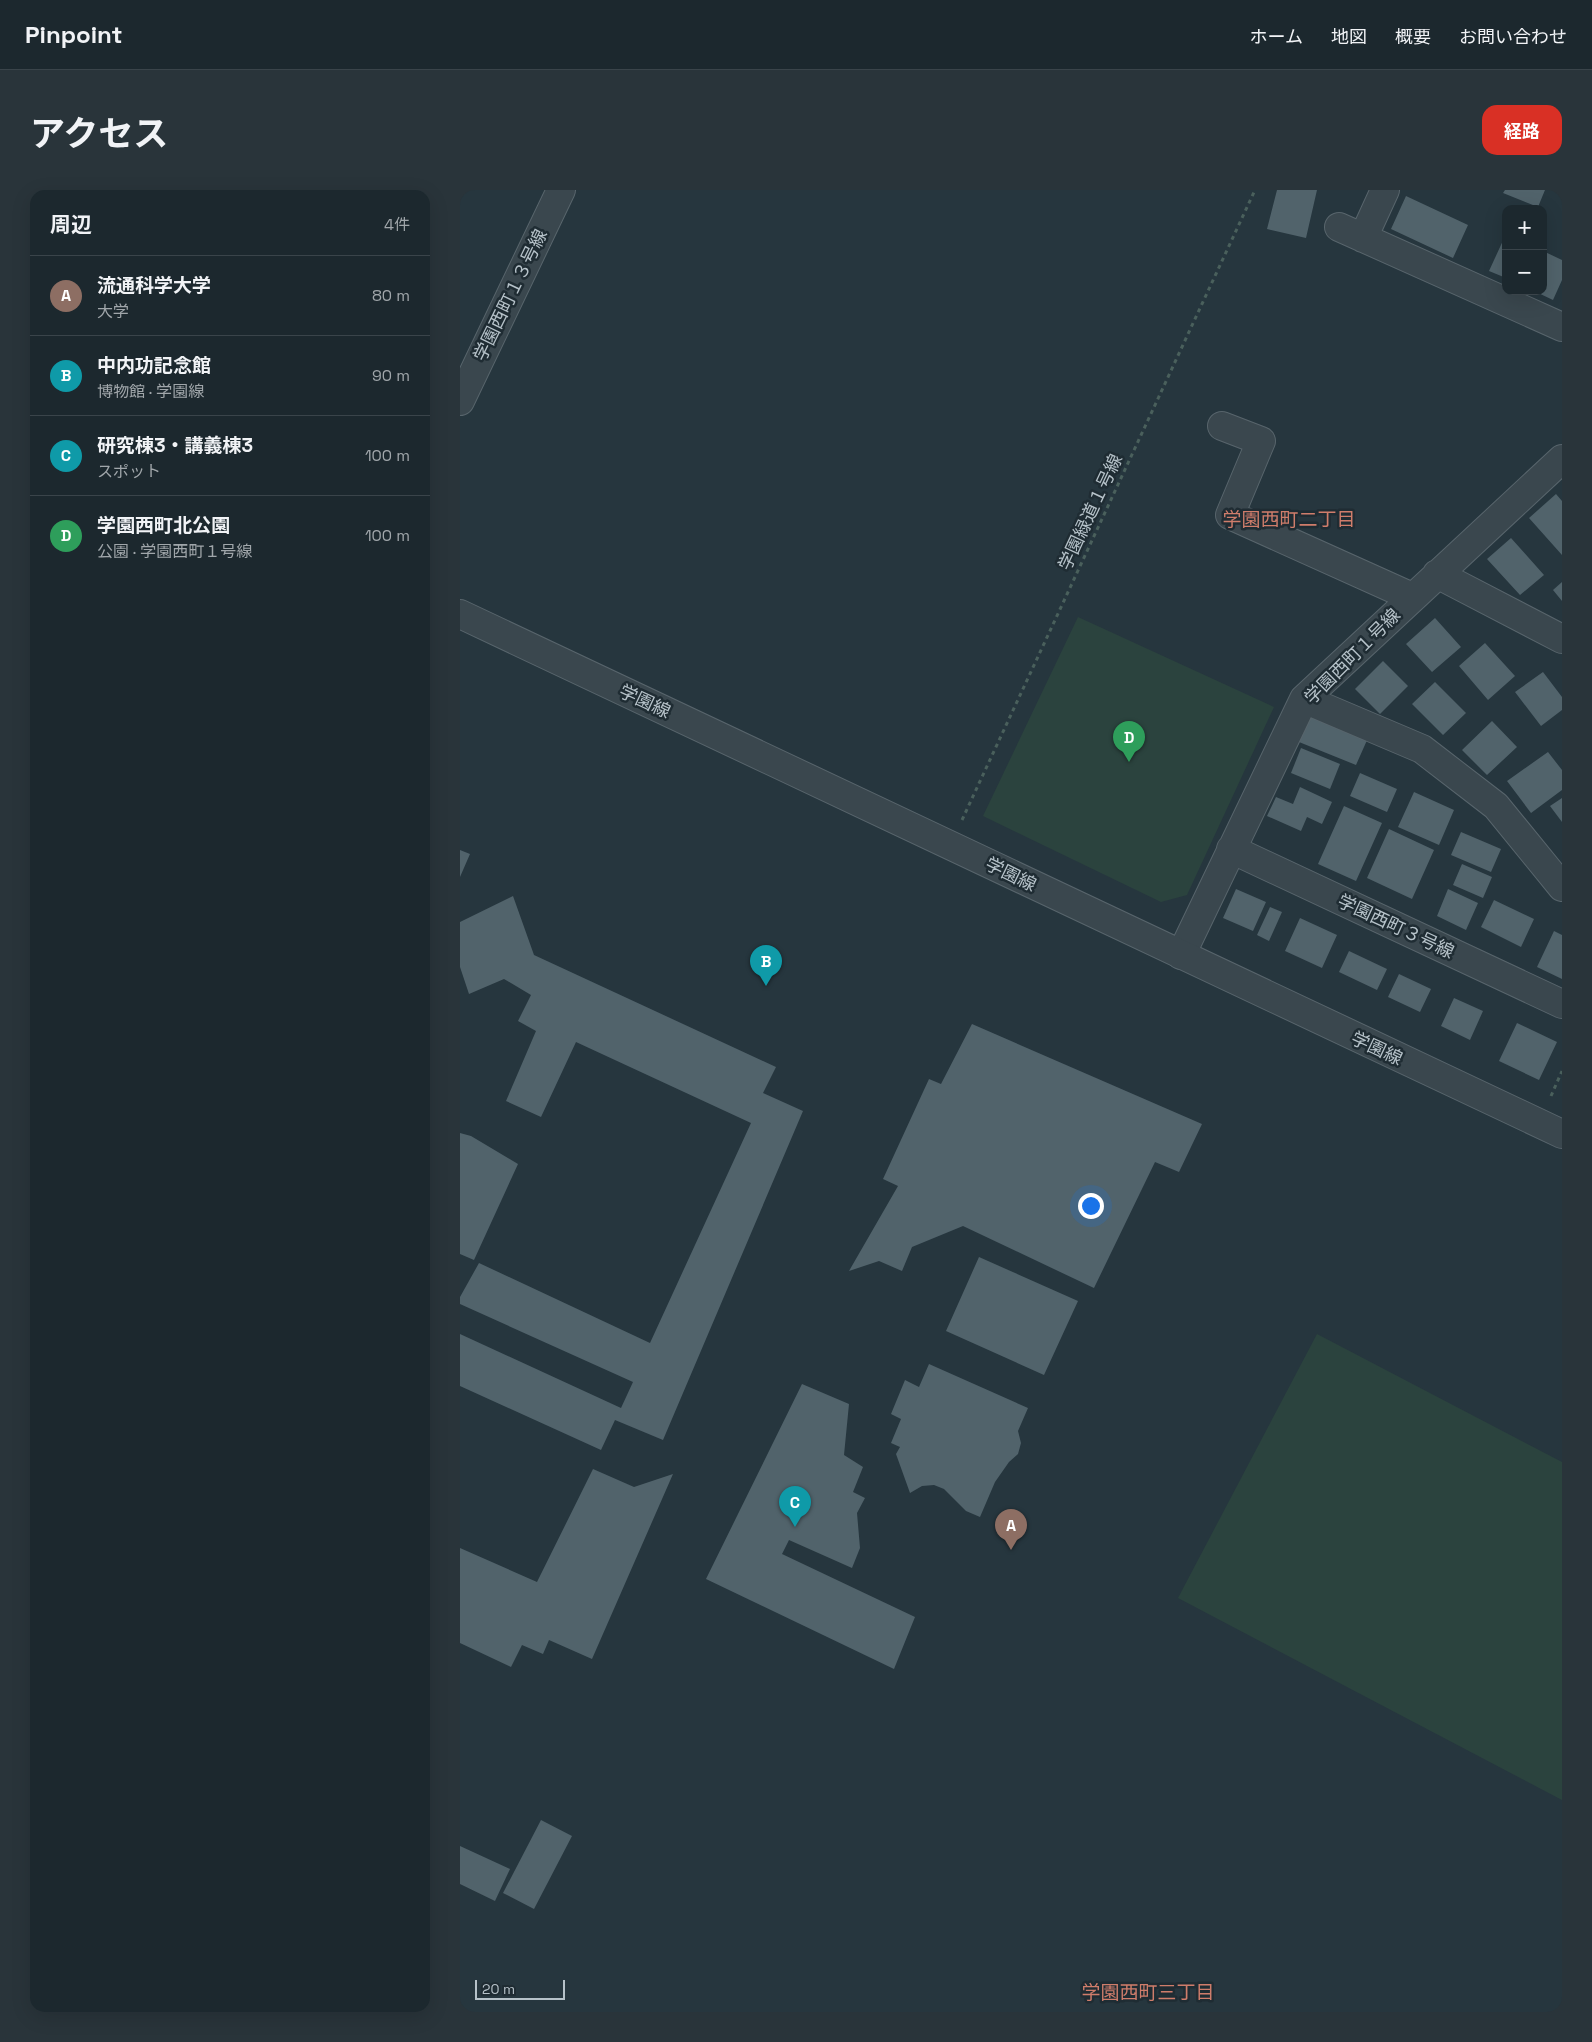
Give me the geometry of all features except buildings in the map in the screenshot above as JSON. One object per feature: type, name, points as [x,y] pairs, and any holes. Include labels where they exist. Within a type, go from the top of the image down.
[{"type":"street","name":"学園西町１３号線","points":[[460,401],[560,190]]},
{"type":"street","points":[[1363,238],[1385,190]]},
{"type":"street","points":[[1339,227],[1562,327]]},
{"type":"street","points":[[1222,426],[1261,441],[1230,515],[1412,597]]},
{"type":"street","name":"学園西町１号線","points":[[1181,955],[1304,699],[1562,459]]},
{"type":"street","points":[[1438,574],[1562,639]]},
{"type":"street","name":"学園線","points":[[460,614],[1562,1134]]},
{"type":"street","points":[[1304,699],[1422,749],[1496,806],[1562,887]]},
{"type":"street","name":"学園西町３号線","points":[[1231,849],[1562,1004]]},
{"type":"path","name":"学園緑道１号線","points":[[951,845],[1255,190]]},
{"type":"green space","points":[[1078,617],[1274,707],[1187,895],[1161,902],[983,816]]},
{"type":"green space","points":[[1317,1334],[1562,1462],[1562,1800],[1178,1598]]},
{"type":"place","name":"学園西町北公園","points":[[1129,762]]},
{"type":"place","name":"中内功記念館","points":[[766,986]]},
{"type":"place","name":"研究棟3・講義棟3","points":[[795,1527]]},
{"type":"place","name":"流通科学大学","points":[[1011,1550]]},
{"type":"district","name":"学園西町二丁目","points":[[1289,519]]},
{"type":"district","name":"学園西町三丁目","points":[[1148,1992]]}]
